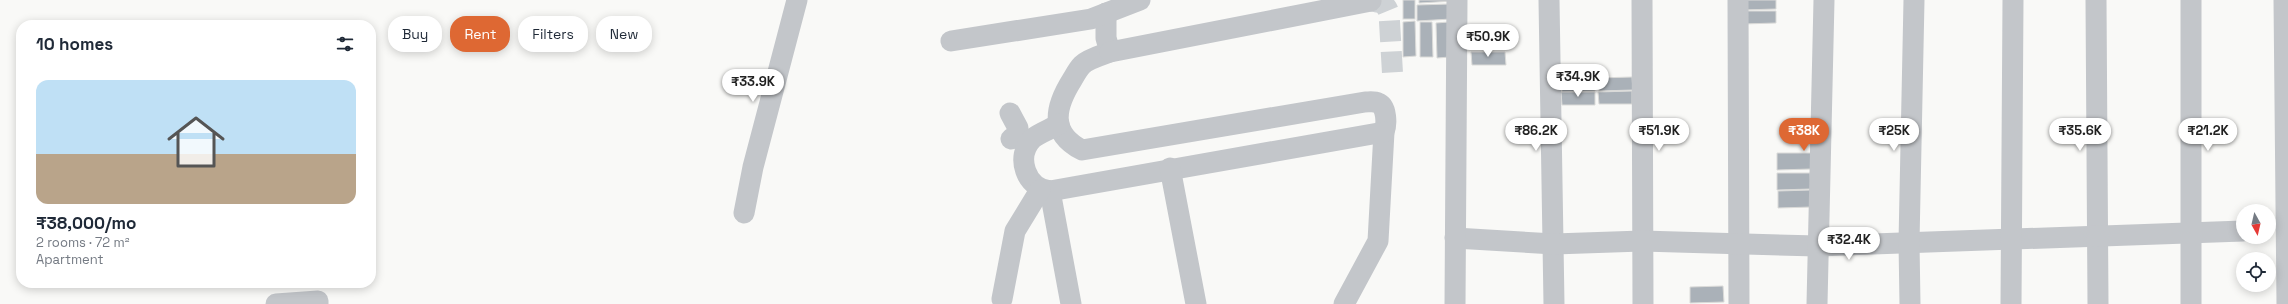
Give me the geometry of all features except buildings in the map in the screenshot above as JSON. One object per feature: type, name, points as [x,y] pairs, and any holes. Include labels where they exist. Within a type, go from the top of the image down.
[{"type":"street","points":[[744,213],[753,168],[797,0]]},
{"type":"street","points":[[951,41],[1091,19],[1140,0]]},
{"type":"street","points":[[1455,304],[1457,0]]},
{"type":"street","points":[[1549,0],[1554,304]]},
{"type":"street","points":[[1642,0],[1642,241],[1644,304]]},
{"type":"street","points":[[1738,0],[1740,242],[1739,304]]},
{"type":"street","points":[[1817,304],[1817,246],[1824,0]]},
{"type":"street","points":[[1910,304],[1909,242],[1914,0]]},
{"type":"street","points":[[2011,304],[2013,0]]},
{"type":"street","points":[[2096,0],[2098,304]]},
{"type":"street","points":[[2191,0],[2191,304]]},
{"type":"street","points":[[2284,0],[2281,229],[2287,304]]},
{"type":"street","points":[[1344,304],[1378,242],[1384,132],[1387,126],[1384,111],[1377,102],[1365,102],[1082,150],[1070,144],[1062,133],[1059,124],[1058,106],[1082,64],[1110,52],[1371,1]]},
{"type":"street","points":[[1106,14],[1106,38],[1110,52]]},
{"type":"street","points":[[1059,124],[1033,139],[1025,155],[1025,168],[1030,182],[1045,190],[1384,132]]},
{"type":"street","points":[[1013,127],[1039,135]]},
{"type":"street","points":[[1170,168],[1196,304]]},
{"type":"street","points":[[1002,299],[1015,231],[1045,190]]},
{"type":"street","points":[[1045,190],[1071,304]]},
{"type":"street","points":[[1455,238],[1554,244],[1642,241],[1740,242],[1817,246],[2011,238],[2097,237],[2236,231]]},
{"type":"street","points":[[276,304],[318,301],[318,304]]},
{"type":"tunnel","points":[[1371,1],[1382,4],[1386,7],[1389,13],[1393,82]]}]
